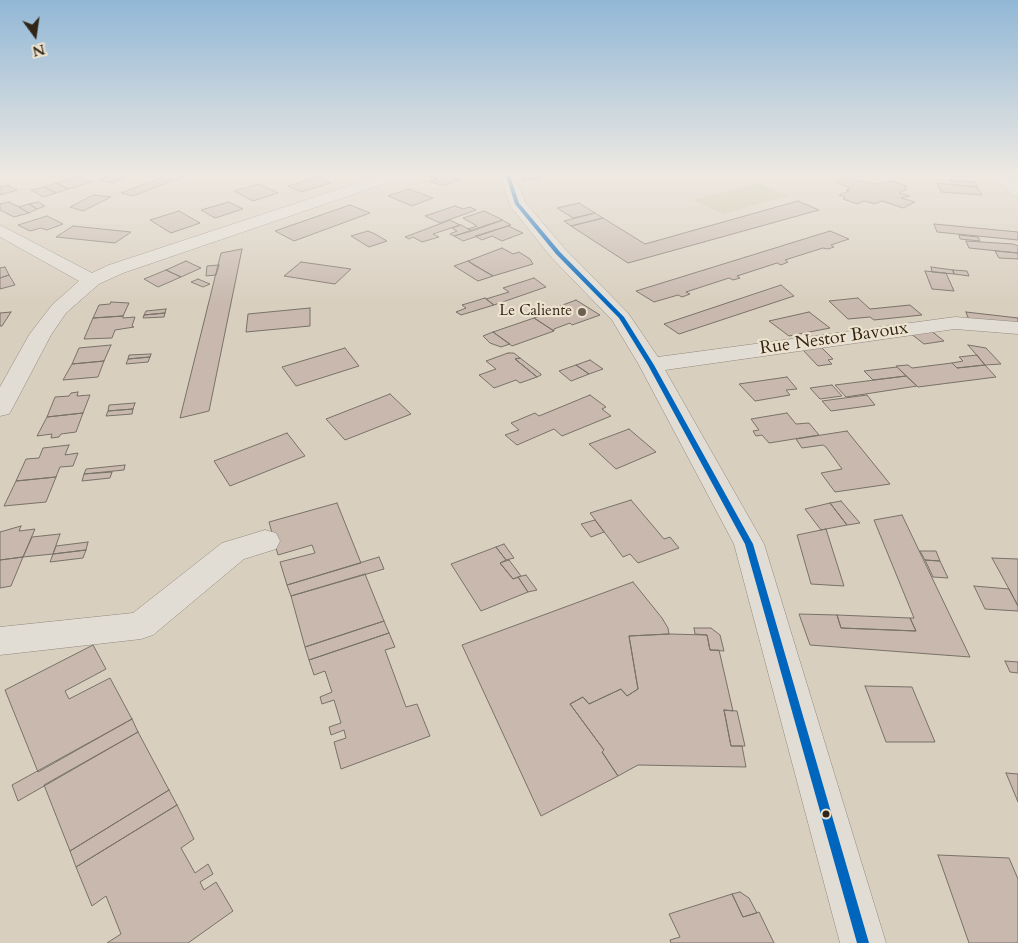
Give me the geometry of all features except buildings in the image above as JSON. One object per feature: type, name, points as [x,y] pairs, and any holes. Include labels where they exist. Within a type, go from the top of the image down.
[{"type":"street","points":[[0,409],[45,329],[59,309],[92,280],[116,269],[271,217]]},
{"type":"street","points":[[529,217],[558,253],[621,317],[651,365],[749,544],[863,943]]},
{"type":"street","points":[[0,230],[74,272],[92,280]]},
{"type":"street","name":"Rue Nestor Bavoux","points":[[651,365],[955,323],[1018,328]]},
{"type":"street","points":[[0,641],[141,626],[233,551],[265,541]]},
{"type":"transit line","points":[[528,217],[558,253],[621,317],[651,365],[749,544],[863,943]]},
{"type":"place","name":"Le Caliente","points":[[582,312]]}]
